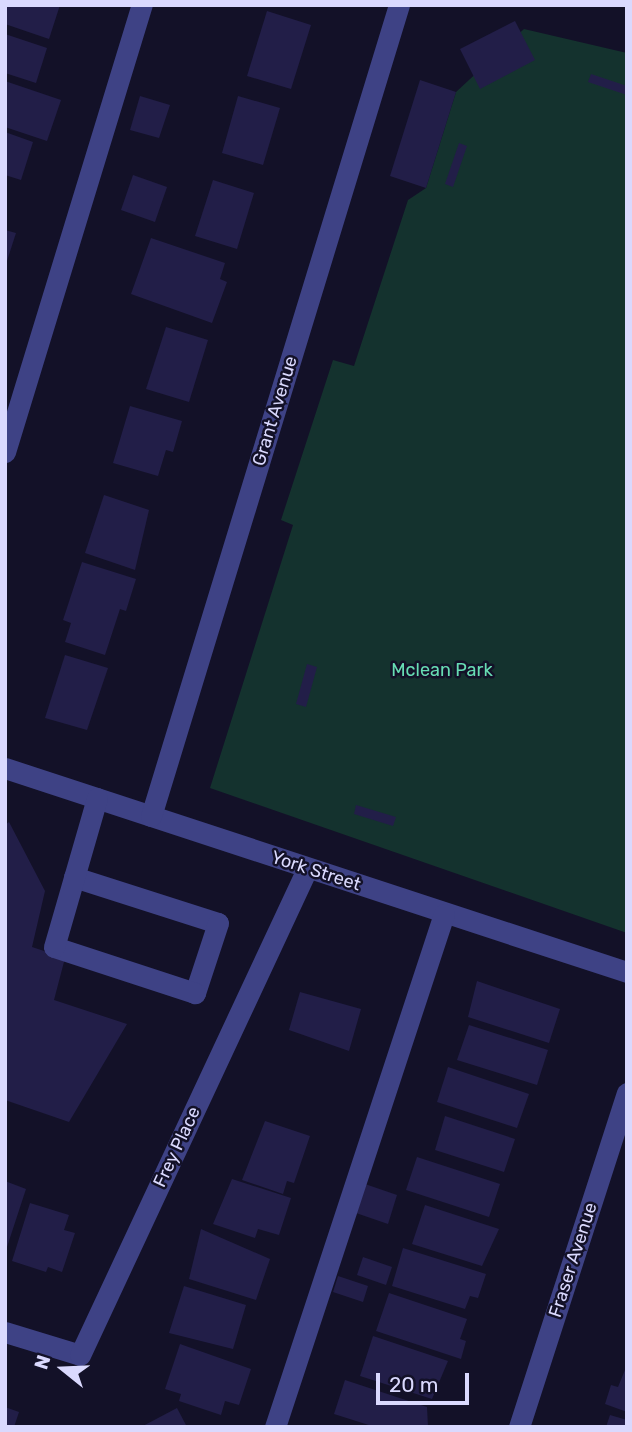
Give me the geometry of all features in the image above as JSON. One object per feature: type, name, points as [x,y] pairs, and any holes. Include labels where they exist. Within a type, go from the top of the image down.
[{"type":"street","points":[[5,452],[142,5]]},
{"type":"street","name":"Grant Avenue","points":[[150,816],[399,5]]},
{"type":"street","name":"York Street","points":[[5,768],[627,972]]},
{"type":"street","points":[[74,877],[218,923],[195,993],[54,947],[74,877],[97,798]]},
{"type":"street","name":"Frey Place","points":[[5,1332],[80,1355],[307,869]]},
{"type":"street","points":[[275,1427],[444,914]]},
{"type":"street","name":"Fraser Avenue","points":[[519,1427],[627,1093]]},
{"type":"green space","name":"Mclean Park","points":[[524,29],[627,53],[627,933],[210,788],[293,525],[281,520],[333,360],[354,366],[408,200],[426,188],[456,92]]},
{"type":"building","points":[[5,5],[60,5],[49,39],[5,24]]},
{"type":"building","points":[[267,11],[311,25],[291,89],[247,76]]},
{"type":"building","points":[[515,21],[535,60],[480,89],[460,49]]},
{"type":"building","points":[[5,34],[47,48],[36,83],[5,73]]},
{"type":"building","points":[[591,74],[627,86],[627,95],[588,82]]},
{"type":"building","points":[[420,80],[456,92],[426,188],[390,176]]},
{"type":"building","points":[[5,81],[61,100],[47,141],[5,127]]},
{"type":"building","points":[[140,96],[170,105],[159,138],[130,130]]},
{"type":"building","points":[[238,96],[280,108],[263,165],[222,153]]},
{"type":"building","points":[[5,132],[33,142],[21,180],[5,175]]},
{"type":"building","points":[[459,143],[467,146],[453,187],[445,184]]},
{"type":"building","points":[[133,175],[167,187],[155,222],[121,210]]},
{"type":"building","points":[[213,180],[254,193],[237,249],[195,236]]},
{"type":"building","points":[[5,230],[16,233],[6,264],[5,264]]},
{"type":"building","points":[[151,238],[225,263],[220,279],[227,282],[212,323],[131,294]]},
{"type":"building","points":[[166,327],[208,340],[189,402],[146,389]]},
{"type":"building","points":[[130,406],[182,421],[173,452],[166,450],[158,476],[113,463]]},
{"type":"building","points":[[104,495],[149,510],[135,570],[85,553]]},
{"type":"building","points":[[82,562],[136,579],[126,611],[120,609],[105,655],[65,642],[71,623],[63,620]]},
{"type":"building","points":[[65,655],[108,668],[87,730],[45,718]]},
{"type":"building","points":[[307,664],[317,667],[306,707],[296,704]]},
{"type":"building","points":[[356,805],[396,817],[393,826],[354,814]]},
{"type":"building","points":[[9,822],[45,891],[32,947],[65,958],[54,1000],[127,1024],[69,1122],[5,1100],[5,825]]},
{"type":"building","points":[[477,981],[560,1009],[549,1043],[468,1017]]},
{"type":"building","points":[[300,992],[361,1009],[349,1051],[289,1030]]},
{"type":"building","points":[[469,1025],[548,1050],[537,1085],[457,1060]]},
{"type":"building","points":[[448,1067],[529,1094],[517,1128],[437,1102]]},
{"type":"building","points":[[445,1116],[515,1139],[504,1172],[435,1150]]},
{"type":"building","points":[[265,1121],[310,1136],[294,1183],[287,1181],[283,1194],[242,1180]]},
{"type":"building","points":[[417,1157],[500,1184],[489,1217],[406,1190]]},
{"type":"building","points":[[232,1179],[291,1198],[279,1235],[258,1229],[255,1238],[213,1224]]},
{"type":"building","points":[[5,1181],[26,1189],[6,1250],[5,1250]]},
{"type":"building","points":[[365,1184],[397,1195],[388,1224],[356,1213]]},
{"type":"building","points":[[30,1203],[69,1215],[64,1230],[75,1233],[62,1272],[48,1267],[46,1272],[12,1261]]},
{"type":"building","points":[[425,1205],[499,1229],[482,1266],[412,1244]]},
{"type":"building","points":[[201,1229],[270,1259],[256,1300],[189,1279]]},
{"type":"building","points":[[403,1248],[486,1274],[478,1298],[470,1296],[465,1309],[392,1286]]},
{"type":"building","points":[[363,1257],[392,1267],[386,1285],[357,1275]]},
{"type":"building","points":[[338,1276],[368,1286],[363,1302],[333,1292]]},
{"type":"building","points":[[184,1286],[246,1305],[233,1349],[169,1333]]},
{"type":"building","points":[[389,1293],[467,1319],[460,1339],[466,1341],[461,1359],[376,1331]]},
{"type":"building","points":[[373,1336],[448,1361],[432,1399],[360,1376]]},
{"type":"building","points":[[180,1344],[251,1369],[239,1405],[225,1401],[221,1415],[179,1401],[181,1394],[165,1389]]},
{"type":"building","points":[[627,1365],[627,1412],[605,1404],[611,1385],[618,1387]]},
{"type":"building","points":[[345,1380],[427,1407],[428,1427],[375,1427],[334,1414]]},
{"type":"building","points":[[5,1407],[19,1412],[14,1427],[5,1427]]},
{"type":"building","points":[[177,1408],[187,1427],[141,1427]]},
{"type":"building","points":[[610,1415],[627,1420],[627,1427],[606,1427]]}]
